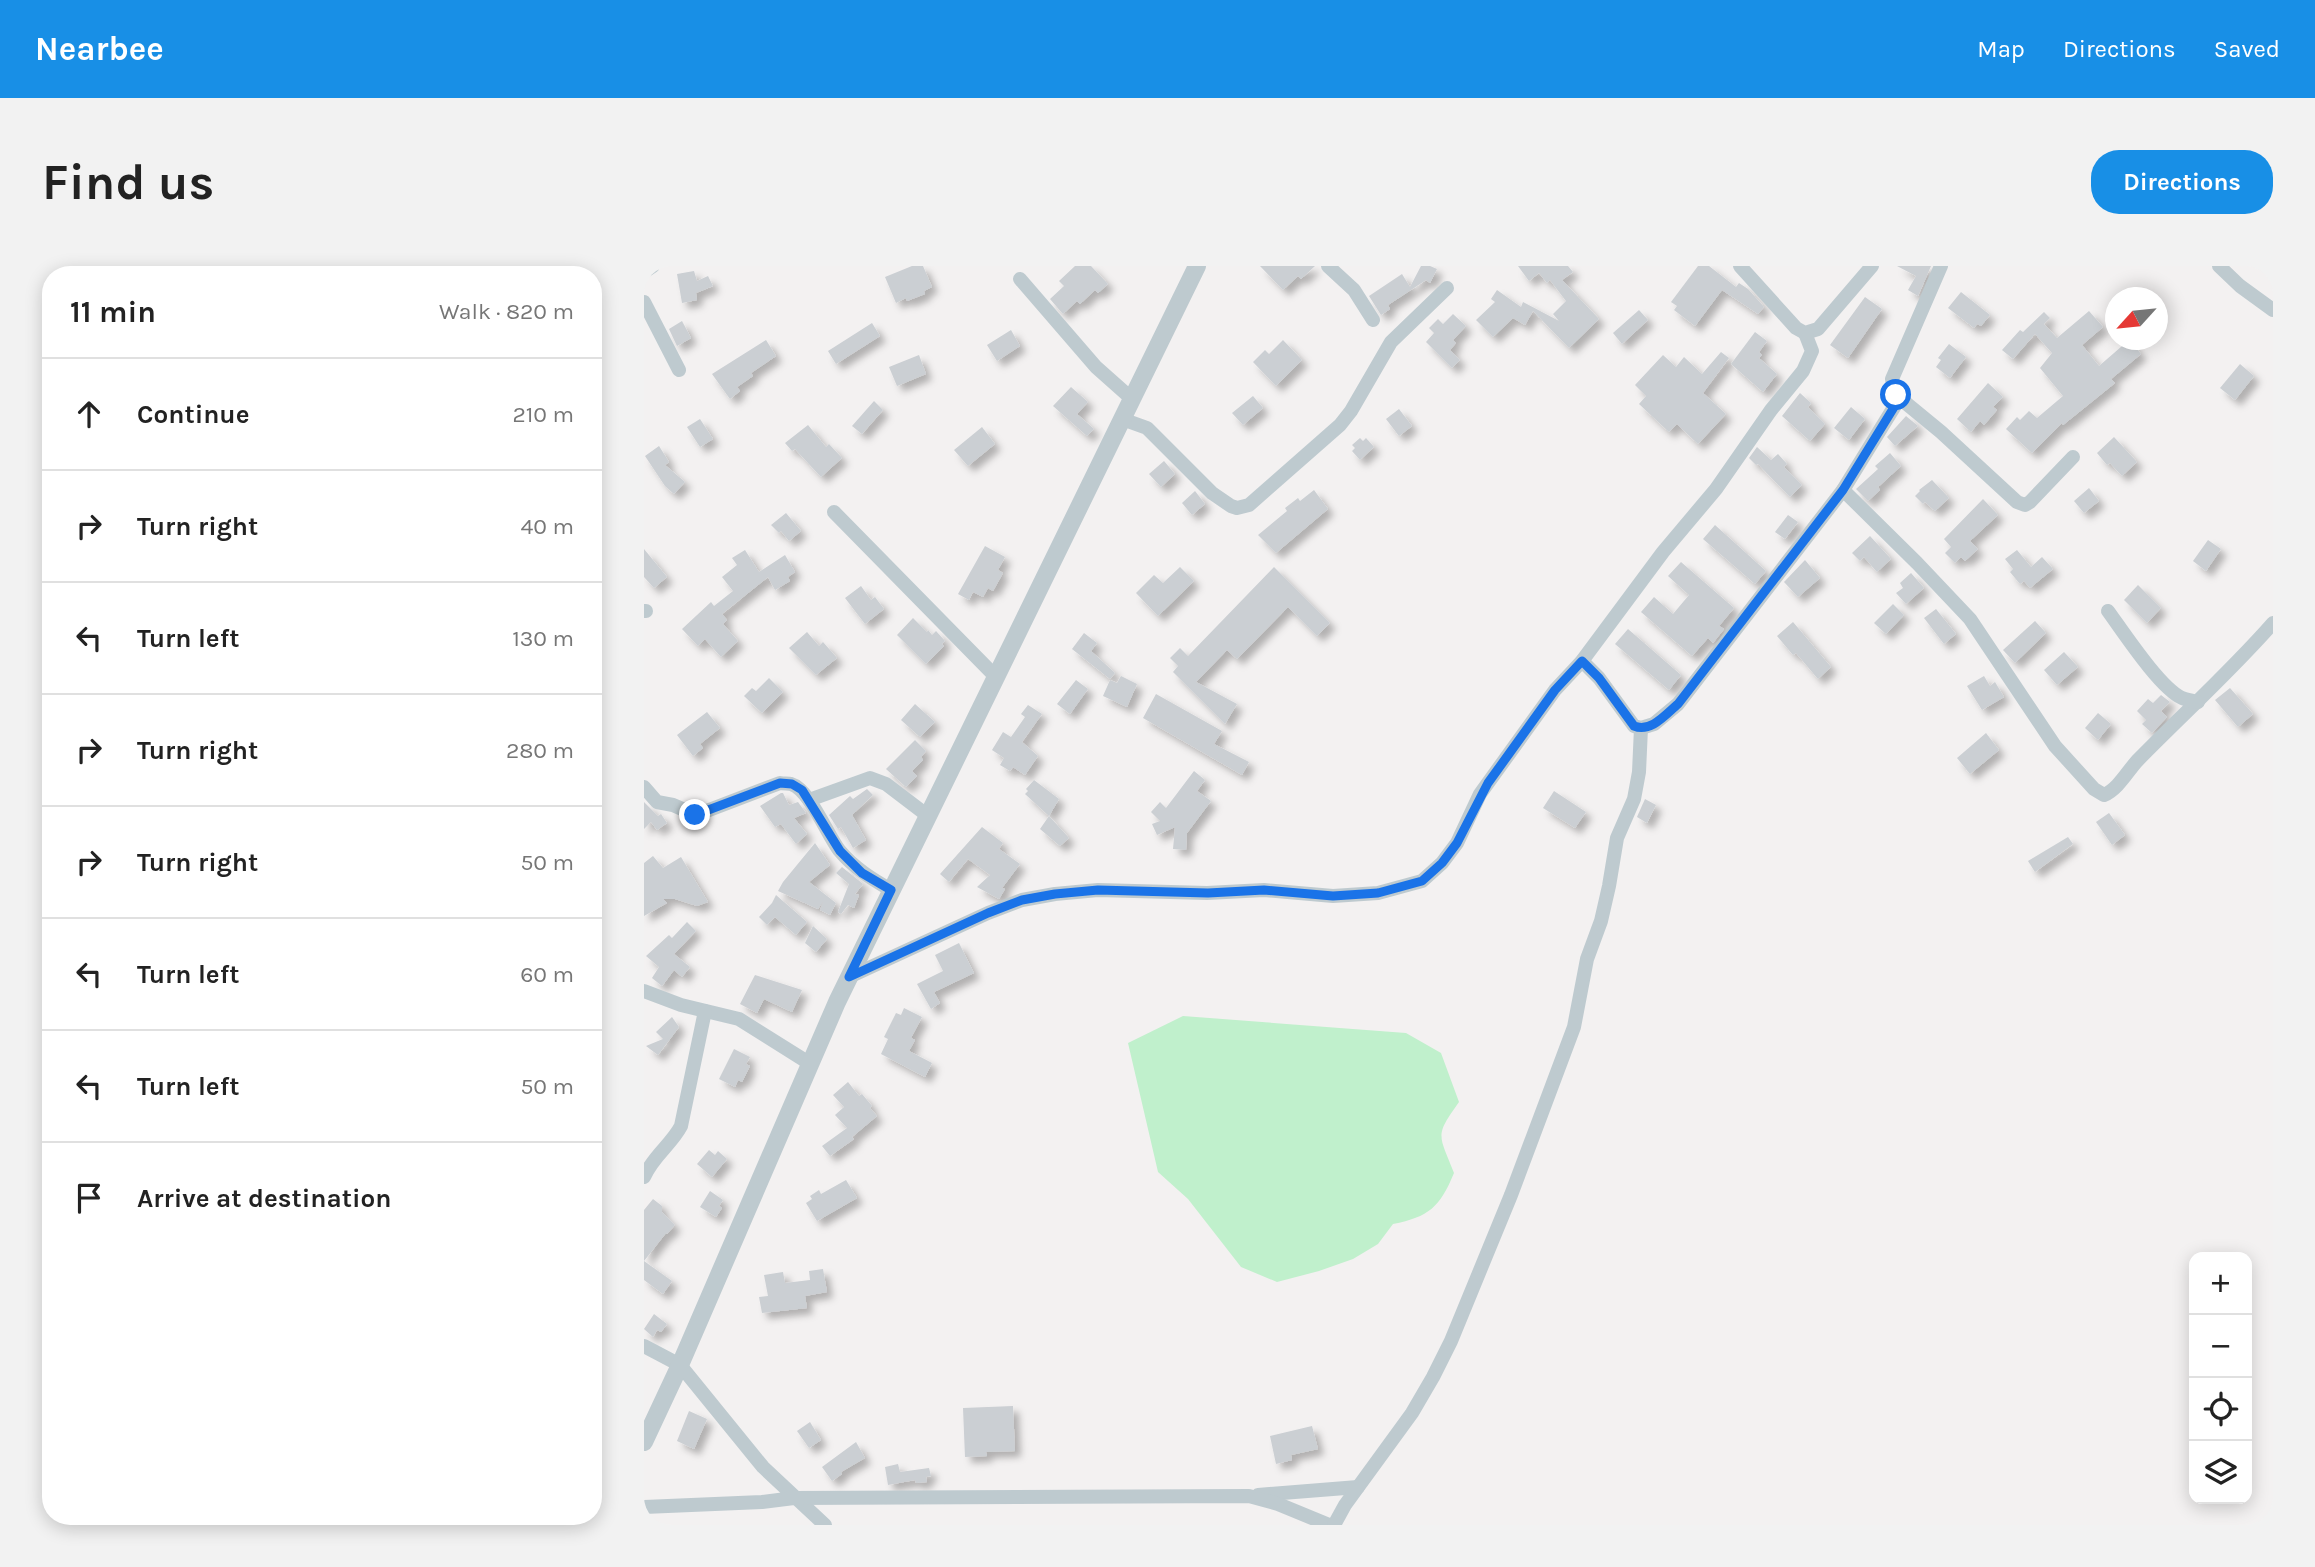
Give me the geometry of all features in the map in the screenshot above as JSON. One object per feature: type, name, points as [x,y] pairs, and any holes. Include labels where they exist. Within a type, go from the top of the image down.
[{"type":"street","points":[[644,272],[653,266]]},
{"type":"street","points":[[644,1442],[849,977],[1197,266]]},
{"type":"street","points":[[1328,266],[1354,290],[1373,320]]},
{"type":"street","points":[[849,977],[988,913],[1022,900],[1055,894],[1098,890],[1208,893],[1264,890],[1333,896],[1378,893],[1422,881],[1442,863],[1457,843],[1488,783],[1555,690],[1582,661],[1664,552],[1716,489],[1771,410],[1803,371],[1812,351],[1805,333],[1796,328],[1740,266]]},
{"type":"street","points":[[1805,333],[1818,328],[1872,266]]},
{"type":"street","points":[[1641,729],[1654,724],[1678,704],[1843,490],[1896,404],[1892,379],[1941,266]]},
{"type":"street","points":[[2219,266],[2240,286],[2273,310]]},
{"type":"street","points":[[1020,279],[1096,367],[1132,399]]},
{"type":"street","points":[[1122,419],[1147,428],[1212,493],[1231,506],[1237,508],[1249,505],[1340,425],[1391,342],[1447,288]]},
{"type":"street","points":[[644,302],[679,370]]},
{"type":"street","points":[[1896,395],[2017,502],[2025,505],[2073,457]]},
{"type":"street","points":[[1843,490],[1970,619],[2055,746],[2100,794],[2108,794],[2273,623]]},
{"type":"street","points":[[834,512],[996,677]]},
{"type":"street","points":[[2108,611],[2158,677],[2183,699],[2198,702]]},
{"type":"street","points":[[1582,661],[1599,678],[1629,721],[1641,729]]},
{"type":"street","points":[[1249,1496],[1278,1504],[1331,1525],[1412,1413],[1451,1341],[1511,1195],[1574,1027],[1587,959],[1601,921],[1609,886],[1617,838],[1634,799],[1639,772],[1641,729]]},
{"type":"street","points":[[809,800],[870,778],[886,784],[928,816]]},
{"type":"street","points":[[644,787],[657,802],[673,805],[695,815],[780,783],[792,784],[802,790],[840,851],[862,873],[891,890]]},
{"type":"street","points":[[644,991],[705,1011],[739,1018],[809,1063]]},
{"type":"street","points":[[644,1177],[653,1158],[673,1140],[681,1126],[705,1011]]},
{"type":"street","points":[[644,1346],[680,1365],[763,1467],[825,1525]]},
{"type":"street","points":[[644,1507],[762,1502],[794,1497],[1249,1496],[1358,1487]]},
{"type":"green space","points":[[1183,1016],[1406,1033],[1441,1053],[1459,1102],[1442,1130],[1442,1143],[1454,1173],[1444,1194],[1432,1209],[1424,1214],[1393,1224],[1378,1244],[1353,1259],[1277,1282],[1241,1267],[1188,1199],[1158,1172],[1128,1043]]},
{"type":"building","points":[[912,266],[923,266],[932,287],[924,291],[925,294],[896,303],[885,277]]},
{"type":"building","points":[[1075,266],[1091,266],[1108,284],[1098,293],[1095,290],[1080,304],[1077,301],[1063,314],[1050,299],[1064,286],[1059,281]]},
{"type":"building","points":[[1260,266],[1315,266],[1301,279],[1298,276],[1283,290]]},
{"type":"building","points":[[1421,266],[1437,269],[1430,283],[1426,280],[1388,305],[1390,309],[1381,315],[1369,296],[1402,274],[1410,287]]},
{"type":"building","points":[[1518,266],[1568,266],[1573,272],[1562,280],[1599,319],[1569,348],[1533,311],[1525,325],[1513,318],[1493,337],[1476,320],[1495,302],[1491,299],[1497,290],[1521,307],[1523,302],[1559,321],[1553,314],[1566,301],[1550,280],[1547,283],[1539,273],[1529,281]]},
{"type":"building","points":[[1698,266],[1709,266],[1736,287],[1739,283],[1764,307],[1758,314],[1722,290],[1695,326],[1674,310],[1677,306],[1671,302]]},
{"type":"building","points":[[1897,266],[1931,266],[1918,296],[1908,290],[1916,276]]},
{"type":"building","points":[[694,271],[697,281],[708,276],[713,286],[696,293],[697,300],[682,303],[677,274]]},
{"type":"building","points":[[1961,292],[1990,315],[1981,326],[1977,324],[1974,328],[1948,308]]},
{"type":"building","points":[[1865,297],[1882,309],[1848,358],[1830,345]]},
{"type":"building","points":[[1639,310],[1648,320],[1622,344],[1613,333]]},
{"type":"building","points":[[2089,311],[2103,327],[2082,345],[2099,366],[2117,350],[2138,350],[2141,354],[2111,379],[2115,383],[2063,425],[2062,423],[2032,453],[2006,429],[2017,417],[2020,420],[2029,411],[2037,418],[2063,396],[2040,368],[2052,353],[2035,334],[2013,359],[2002,350],[2020,330],[2023,332],[2044,312],[2050,318],[2044,324],[2057,338]]},
{"type":"building","points":[[1453,314],[1466,326],[1453,340],[1456,343],[1450,350],[1460,360],[1452,368],[1426,342],[1434,333],[1429,328],[1438,319],[1443,324]]},
{"type":"building","points":[[682,321],[691,338],[677,346],[669,329]]},
{"type":"building","points":[[872,323],[880,336],[836,364],[828,351]]},
{"type":"building","points":[[1011,330],[1020,346],[997,361],[987,345]]},
{"type":"building","points":[[1755,332],[1767,341],[1759,352],[1762,355],[1759,358],[1777,374],[1763,392],[1731,364]]},
{"type":"building","points":[[766,340],[776,356],[751,373],[753,376],[737,387],[740,391],[730,399],[712,374]]},
{"type":"building","points":[[1283,340],[1302,360],[1276,386],[1253,362],[1265,350],[1269,354]]},
{"type":"building","points":[[1949,344],[1966,357],[1950,378],[1936,367],[1941,360],[1938,358]]},
{"type":"building","points":[[1721,352],[1729,358],[1703,393],[1726,414],[1698,444],[1677,424],[1669,432],[1639,404],[1646,396],[1635,385],[1663,355],[1676,367],[1684,357],[1702,374]]},
{"type":"building","points":[[919,355],[926,374],[897,386],[889,367]]},
{"type":"building","points":[[2240,364],[2254,376],[2235,400],[2220,388]]},
{"type":"building","points":[[1988,383],[2003,397],[1993,407],[1997,410],[1984,425],[1980,421],[1971,432],[1957,419]]},
{"type":"building","points":[[1071,387],[1088,402],[1077,414],[1094,429],[1087,436],[1053,406]]},
{"type":"building","points":[[1800,393],[1811,403],[1808,407],[1825,424],[1810,441],[1782,416]]},
{"type":"building","points":[[1253,396],[1263,408],[1243,425],[1232,413]]},
{"type":"building","points":[[874,401],[883,410],[862,434],[852,426]]},
{"type":"building","points":[[1851,407],[1865,419],[1849,440],[1834,428]]},
{"type":"building","points":[[1399,409],[1412,426],[1399,436],[1386,419]]},
{"type":"building","points":[[1906,416],[1918,426],[1895,446],[1887,437]]},
{"type":"building","points":[[700,419],[713,439],[700,447],[687,427]]},
{"type":"building","points":[[808,425],[826,447],[829,444],[842,458],[821,477],[795,449],[792,451],[785,443]]},
{"type":"building","points":[[982,427],[995,444],[968,466],[954,450]]},
{"type":"building","points":[[2114,437],[2137,462],[2122,476],[2097,453]]},
{"type":"building","points":[[1360,438],[1363,441],[1366,438],[1374,447],[1360,460],[1352,451],[1355,448],[1352,445]]},
{"type":"building","points":[[659,446],[669,462],[665,465],[685,482],[674,494],[665,486],[645,456]]},
{"type":"building","points":[[1757,447],[1771,460],[1778,454],[1787,464],[1784,467],[1802,485],[1790,497],[1749,458]]},
{"type":"building","points":[[1890,453],[1901,466],[1878,487],[1880,490],[1868,501],[1856,489],[1878,469],[1875,466]]},
{"type":"building","points":[[1164,461],[1175,474],[1161,487],[1149,474]]},
{"type":"building","points":[[1932,480],[1949,498],[1935,511],[1915,496]]},
{"type":"building","points":[[2089,488],[2099,501],[2084,513],[2074,501]]},
{"type":"building","points":[[1314,490],[1328,509],[1276,553],[1258,535],[1287,511],[1285,508]]},
{"type":"building","points":[[1195,491],[1205,504],[1192,515],[1182,503]]},
{"type":"building","points":[[1983,499],[1998,515],[1970,541],[1978,549],[1965,561],[1961,557],[1955,563],[1945,553],[1951,547],[1944,539]]},
{"type":"building","points":[[786,513],[801,531],[789,541],[781,531],[779,533],[771,525]]},
{"type":"building","points":[[1788,515],[1798,522],[1785,539],[1775,532]]},
{"type":"building","points":[[1715,525],[1766,571],[1755,584],[1703,539]]},
{"type":"building","points":[[1870,536],[1891,559],[1877,572],[1864,557],[1860,561],[1852,553]]},
{"type":"building","points":[[2208,540],[2221,549],[2206,571],[2193,561]]},
{"type":"building","points":[[985,546],[1005,557],[998,570],[1003,573],[993,591],[988,588],[983,597],[973,592],[969,600],[958,594]]},
{"type":"building","points":[[644,549],[667,577],[654,588],[644,577]]},
{"type":"building","points":[[745,550],[759,572],[785,555],[795,572],[788,577],[790,581],[775,590],[768,577],[722,614],[727,620],[723,624],[738,641],[721,657],[705,639],[698,646],[682,629],[711,602],[714,606],[733,591],[722,577],[737,565],[732,558]]},
{"type":"building","points":[[2017,550],[2031,567],[2042,557],[2053,569],[2030,588],[2024,581],[2020,584],[2010,572],[2013,569],[2005,559]]},
{"type":"building","points":[[1805,560],[1820,578],[1798,597],[1784,582]]},
{"type":"building","points":[[1681,562],[1734,608],[1719,626],[1724,629],[1713,643],[1708,638],[1692,656],[1641,612],[1654,597],[1673,614],[1689,595],[1668,576]]},
{"type":"building","points":[[1180,567],[1194,581],[1158,616],[1136,593],[1154,575],[1163,583]]},
{"type":"building","points":[[1274,567],[1330,623],[1317,636],[1288,607],[1237,659],[1227,650],[1196,682],[1237,704],[1225,724],[1173,672],[1178,666],[1170,658],[1180,648],[1188,656]]},
{"type":"building","points":[[1911,573],[1924,588],[1906,604],[1896,593],[1903,588],[1900,583]]},
{"type":"building","points":[[2138,585],[2161,608],[2147,623],[2124,600]]},
{"type":"building","points":[[861,586],[871,600],[875,597],[884,609],[865,624],[845,598]]},
{"type":"building","points":[[1893,604],[1904,615],[1886,634],[1874,623]]},
{"type":"building","points":[[1936,609],[1956,634],[1944,644],[1924,618]]},
{"type":"building","points":[[913,618],[927,632],[928,630],[932,635],[936,631],[945,641],[942,644],[944,646],[926,664],[897,635]]},
{"type":"building","points":[[2035,621],[2046,633],[2015,663],[2003,650]]},
{"type":"building","points":[[1793,622],[1831,667],[1818,679],[1777,636]]},
{"type":"building","points":[[1628,629],[1681,675],[1669,690],[1615,644]]},
{"type":"building","points":[[807,632],[819,646],[823,642],[837,658],[816,675],[789,648]]},
{"type":"building","points":[[1084,633],[1097,643],[1091,651],[1115,673],[1110,679],[1072,649]]},
{"type":"building","points":[[2064,652],[2078,667],[2057,685],[2044,670]]},
{"type":"building","points":[[1121,676],[1137,684],[1127,707],[1103,696],[1110,680],[1117,683]]},
{"type":"building","points":[[1984,676],[1990,686],[1995,682],[2004,697],[1982,710],[1967,686]]},
{"type":"building","points":[[769,678],[783,692],[762,713],[744,696],[752,688],[756,691]]},
{"type":"building","points":[[1076,680],[1088,689],[1070,714],[1057,704]]},
{"type":"building","points":[[2230,688],[2253,714],[2238,727],[2215,700]]},
{"type":"building","points":[[1156,694],[1222,731],[1214,744],[1249,762],[1242,775],[1143,718]]},
{"type":"building","points":[[2161,695],[2170,702],[2161,711],[2167,717],[2152,733],[2142,724],[2146,720],[2137,711],[2148,699],[2153,703]]},
{"type":"building","points":[[915,704],[935,722],[920,737],[901,720]]},
{"type":"building","points":[[1028,705],[1042,714],[1022,742],[1038,756],[1025,775],[1013,767],[1010,771],[1000,765],[1004,758],[992,750],[1003,732],[1011,737],[1025,717],[1021,714]]},
{"type":"building","points":[[707,712],[720,728],[700,744],[703,748],[693,756],[677,735]]},
{"type":"building","points":[[2098,713],[2111,724],[2098,740],[2085,728]]},
{"type":"building","points":[[1986,733],[1999,750],[1970,774],[1957,758]]},
{"type":"building","points":[[915,740],[926,751],[921,757],[923,760],[912,771],[917,776],[906,787],[886,769]]},
{"type":"building","points":[[1194,771],[1205,780],[1197,791],[1211,801],[1187,833],[1186,850],[1173,849],[1175,827],[1157,835],[1152,824],[1160,821],[1151,812],[1160,802],[1166,808]]},
{"type":"building","points":[[1034,780],[1059,799],[1049,816],[1025,794]]},
{"type":"building","points":[[867,789],[873,795],[852,815],[866,840],[853,848],[841,827],[838,829],[829,815],[850,796],[853,799]]},
{"type":"building","points":[[1554,791],[1586,812],[1575,828],[1543,808]]},
{"type":"building","points":[[781,793],[789,805],[798,802],[806,813],[794,818],[807,834],[796,844],[781,824],[775,827],[760,806]]},
{"type":"building","points":[[1645,799],[1656,805],[1647,823],[1637,817]]},
{"type":"building","points":[[644,802],[658,816],[661,814],[667,823],[657,830],[651,822],[644,829]]},
{"type":"building","points":[[2109,813],[2125,835],[2112,845],[2096,822]]},
{"type":"building","points":[[1049,816],[1069,838],[1060,846],[1040,829]]},
{"type":"building","points":[[982,827],[1003,843],[999,849],[1020,864],[1002,888],[1005,889],[999,899],[977,887],[990,875],[968,859],[949,882],[940,874]]},
{"type":"building","points":[[2068,837],[2073,844],[2035,872],[2028,861]]},
{"type":"building","points":[[815,843],[830,865],[809,882],[836,903],[830,915],[820,910],[823,902],[818,909],[778,891]]},
{"type":"building","points":[[653,856],[663,868],[681,857],[708,902],[697,906],[675,899],[663,899],[667,903],[644,916],[644,863]]},
{"type":"building","points":[[842,867],[863,884],[855,894],[859,895],[854,908],[848,905],[841,914],[838,912],[849,884],[836,873]]},
{"type":"building","points":[[776,895],[807,922],[796,935],[775,917],[767,925],[759,917]]},
{"type":"building","points":[[687,922],[696,931],[674,954],[690,967],[682,977],[674,970],[662,986],[652,978],[659,967],[646,956],[669,935],[672,938]]},
{"type":"building","points":[[813,926],[827,939],[816,952],[805,943]]},
{"type":"building","points":[[959,943],[974,973],[934,992],[940,1003],[931,1009],[917,984],[943,971],[935,955]]},
{"type":"building","points":[[755,975],[802,990],[792,1012],[764,999],[757,1013],[740,1004]]},
{"type":"building","points":[[904,1008],[922,1017],[911,1038],[915,1040],[909,1051],[932,1063],[925,1077],[881,1054],[888,1039],[884,1037],[896,1013],[901,1015]]},
{"type":"building","points":[[672,1017],[679,1027],[658,1055],[646,1046],[663,1039],[656,1032]]},
{"type":"building","points":[[734,1049],[750,1057],[746,1064],[750,1066],[742,1082],[738,1080],[735,1087],[719,1079]]},
{"type":"building","points":[[848,1082],[859,1096],[862,1094],[877,1116],[852,1137],[854,1139],[830,1156],[822,1146],[847,1128],[835,1115],[844,1107],[833,1095]]},
{"type":"building","points":[[709,1150],[715,1155],[718,1151],[727,1159],[712,1177],[697,1164]]},
{"type":"building","points":[[846,1180],[857,1198],[817,1221],[806,1203],[812,1199],[810,1196],[819,1190],[821,1194]]},
{"type":"building","points":[[710,1191],[723,1200],[719,1206],[722,1208],[716,1217],[700,1207]]},
{"type":"building","points":[[653,1199],[662,1206],[662,1212],[675,1225],[644,1261],[644,1210]]},
{"type":"building","points":[[644,1261],[672,1281],[663,1294],[644,1280]]},
{"type":"building","points":[[823,1269],[827,1292],[805,1296],[807,1308],[762,1313],[759,1297],[768,1296],[764,1275],[783,1272],[785,1283],[810,1280],[809,1271]]},
{"type":"building","points":[[654,1314],[667,1324],[661,1332],[657,1330],[653,1337],[644,1329]]},
{"type":"building","points":[[1013,1406],[1015,1451],[986,1452],[987,1456],[965,1457],[963,1408]]},
{"type":"building","points":[[689,1411],[707,1419],[694,1449],[677,1441]]},
{"type":"building","points":[[810,1422],[821,1440],[809,1448],[797,1431]]},
{"type":"building","points":[[1312,1426],[1318,1449],[1291,1455],[1292,1460],[1276,1464],[1270,1436]]},
{"type":"building","points":[[856,1442],[865,1458],[841,1472],[842,1474],[832,1481],[822,1467]]},
{"type":"building","points":[[898,1464],[900,1472],[929,1468],[931,1476],[926,1477],[927,1482],[916,1483],[915,1480],[888,1485],[885,1467]]},
{"type":"route","points":[[695,815],[780,783],[792,784],[802,790],[840,851],[862,873],[891,890],[849,977],[988,913],[1022,900],[1055,894],[1098,890],[1208,893],[1264,890],[1333,896],[1378,893],[1422,881],[1442,863],[1457,843],[1480,794],[1555,690],[1582,661],[1599,678],[1634,726],[1648,728],[1678,704],[1843,490],[1896,404],[1896,395]]}]
